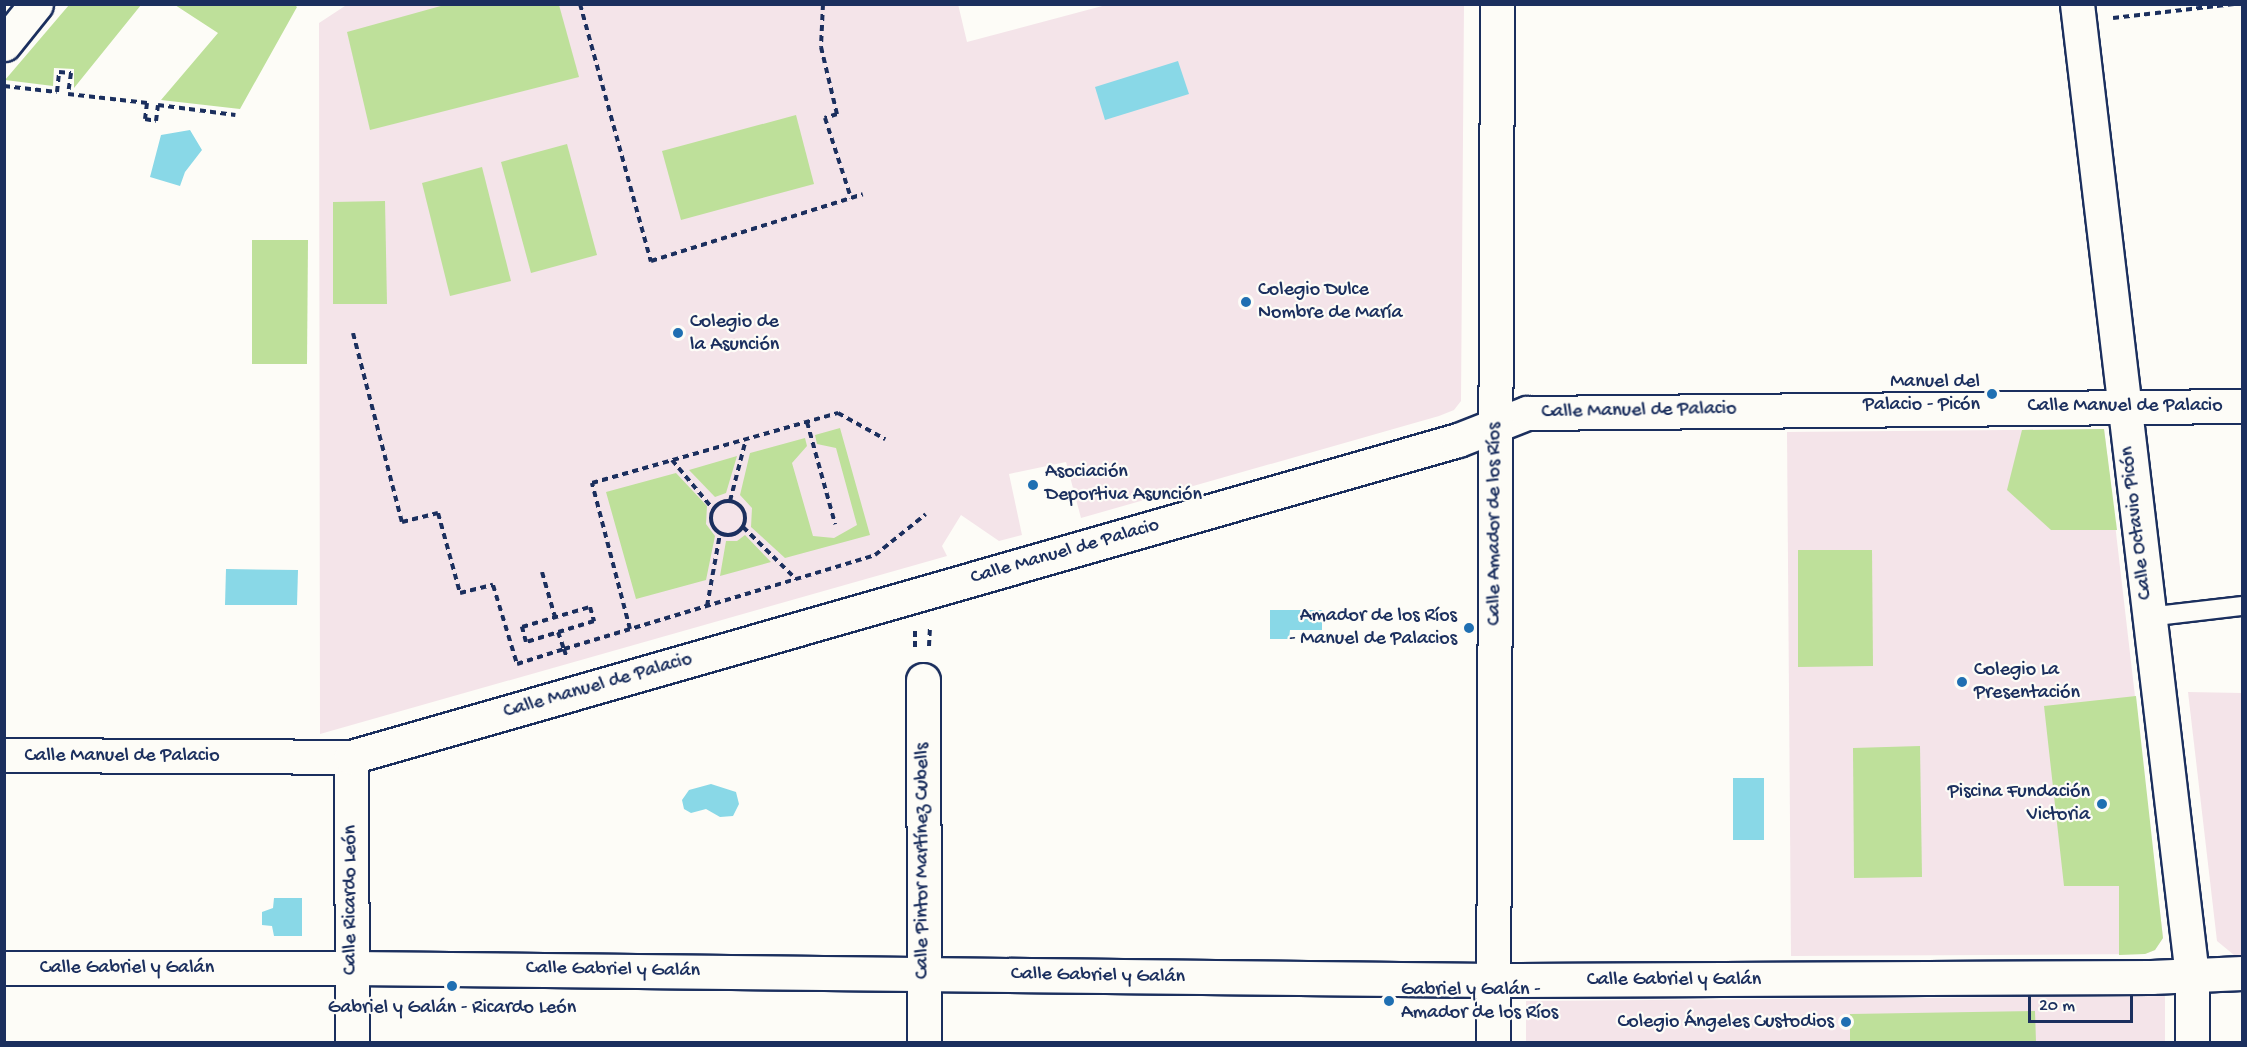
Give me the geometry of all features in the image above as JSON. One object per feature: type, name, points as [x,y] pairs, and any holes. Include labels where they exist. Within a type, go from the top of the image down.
[{"type":"street","points":[[4,44],[36,4]]},
{"type":"street","name":"Calle Amador de los Ríos","points":[[1493,1042],[1497,4]]},
{"type":"street","name":"Calle Octavio Picón","points":[[2077,4],[2192,975],[2192,1042]]},
{"type":"street","name":"Calle Manuel de Palacio","points":[[4,755],[351,757],[1447,443],[1496,426],[1527,412],[2242,406]]},
{"type":"street","name":"Calle Pintor Martínez Cubells","points":[[923,680],[924,1042]]},
{"type":"street","name":"Calle Ricardo León","points":[[351,757],[352,1042]]},
{"type":"street","name":"Calle Gabriel y Galán","points":[[4,968],[351,968],[1493,980],[2242,973]]},
{"type":"lane","points":[[2148,617],[2242,606]]},
{"type":"path","points":[[580,4],[651,261],[863,194]]},
{"type":"path","points":[[823,4],[821,47],[837,114],[825,118],[851,198]]},
{"type":"path","points":[[2111,19],[2234,4]]},
{"type":"path","points":[[4,86],[57,92],[59,72],[71,73],[68,94],[147,103],[145,119],[156,121],[158,105],[235,115]]},
{"type":"path","points":[[353,333],[402,522],[438,513],[460,593],[493,585],[517,664],[875,555],[926,514]]},
{"type":"path","points":[[630,629],[592,483],[838,412],[885,439]]},
{"type":"path","points":[[807,422],[835,524]]},
{"type":"path","points":[[730,501],[747,439]]},
{"type":"path","points":[[672,460],[713,508],[713,527],[720,534],[737,534],[743,526],[743,510],[730,501]]},
{"type":"path","points":[[713,508],[730,501]]},
{"type":"path","points":[[743,526],[796,579]]},
{"type":"path","points":[[707,606],[720,534]]},
{"type":"path","points":[[542,572],[555,617]]},
{"type":"path","points":[[590,607],[594,621],[558,632],[526,642],[522,627],[590,607]]},
{"type":"path","points":[[558,632],[578,692]]},
{"type":"shaded area","name":"Colegio de la Asunción","points":[[348,4],[958,4],[967,42],[1106,5],[1464,5],[1461,401],[1454,410],[1439,416],[1081,518],[1066,462],[1009,474],[1022,535],[999,541],[961,515],[942,546],[947,556],[320,734],[319,23]]},
{"type":"shaded area","name":"Colegio La Presentación","points":[[2104,429],[2163,938],[2155,950],[2145,954],[1791,956],[1787,432]]},
{"type":"shaded area","points":[[2188,692],[2242,693],[2242,955],[2234,955],[2217,941]]},
{"type":"shaded area","name":"Colegio Ángeles Custodios","points":[[2165,996],[2165,1042],[1526,1042],[1526,1001]]},
{"type":"green space","points":[[294,4],[297,7],[240,109],[161,100],[218,33],[175,5]]},
{"type":"green space","points":[[448,4],[559,5],[579,77],[370,130],[347,32]]},
{"type":"green space","points":[[69,5],[141,5],[74,88],[74,69],[54,68],[53,86],[5,80]]},
{"type":"green space","points":[[796,115],[814,184],[681,220],[662,151]]},
{"type":"green space","points":[[567,144],[597,255],[531,273],[501,162]]},
{"type":"green space","points":[[482,167],[511,281],[450,296],[422,183]]},
{"type":"green space","points":[[385,201],[387,304],[333,304],[333,202]]},
{"type":"green space","points":[[252,240],[308,240],[307,364],[252,364]]},
{"type":"green space","points":[[840,428],[870,535],[785,558],[751,527],[752,508],[740,495],[750,453],[805,438],[807,446],[792,463],[813,536],[834,538],[857,525],[836,448],[817,444],[815,435]]},
{"type":"green space","points":[[2104,429],[2117,530],[2051,530],[2007,490],[2022,430]]},
{"type":"green space","points":[[737,456],[726,493],[715,497],[689,470]]},
{"type":"green space","points":[[676,473],[707,506],[706,524],[715,536],[706,580],[636,599],[606,492]]},
{"type":"green space","points":[[745,535],[771,562],[720,576],[726,541],[737,541]]},
{"type":"green space","points":[[1798,550],[1872,550],[1873,666],[1798,667]]},
{"type":"green space","name":"Piscina Fundación Victoria","points":[[2136,696],[2163,938],[2155,950],[2145,954],[2119,955],[2119,886],[2064,886],[2044,706]]},
{"type":"green space","points":[[1920,746],[1922,877],[1854,878],[1853,748]]},
{"type":"green space","points":[[2035,1011],[2036,1042],[1850,1042],[1850,1014]]},
{"type":"water","points":[[1178,61],[1189,94],[1105,120],[1095,87]]},
{"type":"water","points":[[190,130],[202,150],[185,172],[180,186],[150,177],[161,135]]},
{"type":"water","points":[[226,569],[298,570],[297,605],[225,605]]},
{"type":"water","points":[[1270,610],[1322,610],[1322,630],[1290,630],[1289,639],[1270,639]]},
{"type":"water","points":[[1733,778],[1764,778],[1764,840],[1733,840]]},
{"type":"water","points":[[711,784],[736,792],[739,804],[733,816],[720,817],[706,809],[691,813],[684,809],[682,800],[689,790]]},
{"type":"water","points":[[274,898],[302,898],[302,936],[274,936],[272,926],[262,925],[262,912],[273,908]]},
{"type":"place","name":"Colegio Dulce Nombre de María","points":[[1246,302]]},
{"type":"place","name":"Colegio de la Asunción","points":[[678,333]]},
{"type":"place","name":"Manuel del Palacio - Picón","points":[[1992,394]]},
{"type":"place","name":"Asociación Deportiva Asunción","points":[[1033,485]]},
{"type":"place","name":"Amador de los Ríos - Manuel de Palacios","points":[[1469,628]]},
{"type":"place","name":"Colegio La Presentación","points":[[1962,682]]},
{"type":"place","name":"Piscina Fundación Victoria","points":[[2102,804]]},
{"type":"place","name":"Gabriel y Galán - Ricardo León","points":[[452,986]]},
{"type":"place","name":"Gabriel y Galán - Amador de los Ríos","points":[[1389,1001]]},
{"type":"place","name":"Colegio Ángeles Custodios","points":[[1846,1022]]}]
